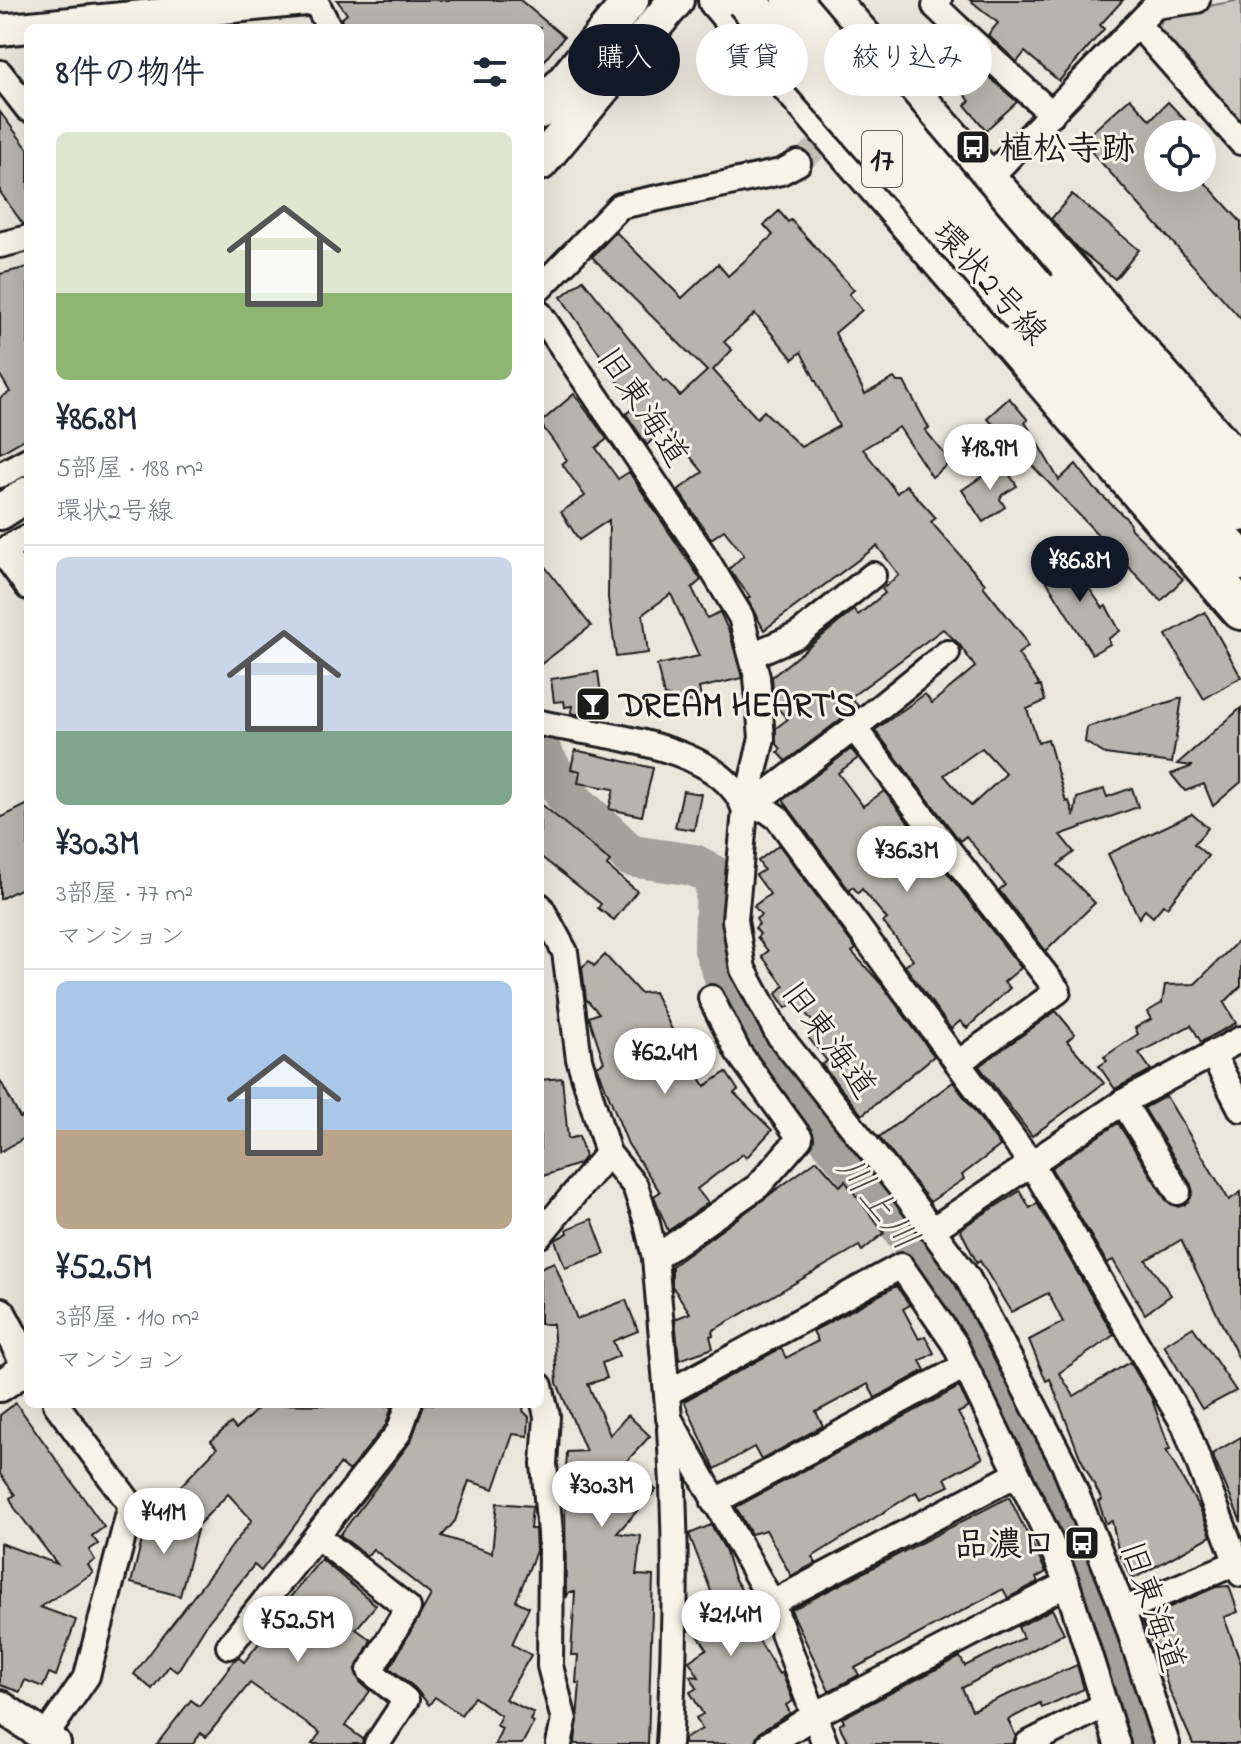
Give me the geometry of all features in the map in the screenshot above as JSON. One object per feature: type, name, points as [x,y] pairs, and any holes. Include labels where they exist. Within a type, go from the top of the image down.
[{"type":"main road","points":[[544,106],[631,0]]},
{"type":"main road","points":[[544,158],[676,0]]},
{"type":"main road","points":[[718,0],[1241,610]]},
{"type":"main road","name":"環状2号線","points":[[745,0],[1030,303],[1224,470],[1241,510]]},
{"type":"main road","name":"環状2号線","points":[[791,0],[1030,303],[1241,561]]},
{"type":"main road","points":[[829,0],[988,179],[1224,470]]},
{"type":"main road","points":[[1140,489],[1241,589]]},
{"type":"main road","points":[[0,512],[24,497]]},
{"type":"main road","points":[[12,535],[24,513]]},
{"type":"street","points":[[38,24],[133,9],[306,0]]},
{"type":"street","points":[[315,0],[327,24]]},
{"type":"street","points":[[939,0],[935,6],[954,24]]},
{"type":"street","points":[[988,179],[1155,6],[1197,0]]},
{"type":"street","points":[[1138,25],[1241,142]]},
{"type":"street","points":[[0,30],[24,26]]},
{"type":"street","points":[[992,59],[1052,114]]},
{"type":"street","points":[[0,73],[24,104]]},
{"type":"street","points":[[544,284],[620,206],[781,172],[798,163]]},
{"type":"street","points":[[0,245],[24,239]]},
{"type":"street","name":"旧東海道","points":[[544,320],[719,579],[741,617],[757,677],[762,738],[745,810],[735,920],[744,985],[778,1034],[967,1277],[1064,1464],[1123,1610],[1167,1744]]},
{"type":"street","points":[[0,475],[24,462]]},
{"type":"street","points":[[12,535],[9,561],[24,582]]},
{"type":"street","points":[[752,655],[798,635],[873,575]]},
{"type":"street","points":[[745,810],[947,653]]},
{"type":"street","points":[[544,724],[687,754],[718,772],[739,791],[745,810]]},
{"type":"street","points":[[854,728],[1058,991],[958,1063]]},
{"type":"street","points":[[745,810],[764,808],[778,818],[1031,1163],[1185,1426],[1240,1566],[1123,1610]]},
{"type":"street","points":[[544,913],[565,952],[579,1059],[608,1153],[635,1186],[655,1258],[676,1524],[675,1663],[669,1744]]},
{"type":"street","points":[[655,1258],[758,1186],[800,1138],[738,1052],[713,998],[744,985]]},
{"type":"street","points":[[932,1230],[1123,1102],[1241,1039]]},
{"type":"street","points":[[1212,1053],[1241,1109]]},
{"type":"street","points":[[1123,1102],[1178,1192]]},
{"type":"street","points":[[544,1230],[608,1153]]},
{"type":"street","points":[[667,1393],[901,1266],[954,1343],[1067,1584],[1117,1744]]},
{"type":"street","points":[[0,1313],[24,1358]]},
{"type":"street","points":[[714,1502],[965,1366]]},
{"type":"street","points":[[0,1386],[24,1369]]},
{"type":"street","points":[[544,1403],[547,1416],[544,1464],[551,1545],[550,1666],[564,1720],[559,1744]]},
{"type":"street","points":[[0,1706],[50,1741],[87,1676],[131,1505],[59,1408]]},
{"type":"street","points":[[229,1646],[399,1432],[408,1408]]},
{"type":"street","points":[[669,1418],[772,1603],[825,1744]]},
{"type":"street","points":[[772,1603],[1017,1474]]},
{"type":"street","points":[[318,1537],[408,1608],[370,1671],[406,1700],[387,1741]]},
{"type":"street","points":[[769,1744],[815,1715],[1067,1584]]},
{"type":"street","points":[[1028,1744],[1105,1705]]},
{"type":"shaded area","points":[[1241,0],[1241,129],[1157,33],[1164,14]]},
{"type":"building","points":[[337,0],[520,0],[564,37],[544,61],[544,24],[343,24],[341,19],[347,14]]},
{"type":"building","points":[[970,0],[1123,0],[1100,25],[1104,29],[1059,81],[1025,52],[1017,62],[992,39],[992,30],[998,23]]},
{"type":"building","points":[[992,79],[1017,102],[986,130],[965,105],[970,101],[966,96],[992,96]]},
{"type":"building","points":[[1130,98],[1150,120],[1144,120],[1144,192],[1214,192],[1241,222],[1241,319],[1082,141]]},
{"type":"building","points":[[1168,102],[1185,120],[1150,120]]},
{"type":"building","points":[[0,112],[24,144],[24,224],[0,192]]},
{"type":"building","points":[[1072,194],[1139,250],[1115,279],[1077,248],[1051,219]]},
{"type":"building","points":[[779,211],[788,222],[791,220],[854,290],[849,294],[862,310],[835,333],[865,394],[894,378],[897,382],[904,382],[929,428],[925,430],[951,462],[932,477],[899,427],[863,449],[897,493],[906,485],[936,518],[931,522],[985,584],[983,586],[1024,637],[1028,646],[1018,654],[1039,684],[1037,686],[1041,686],[1045,701],[1027,709],[1038,742],[1048,739],[1066,802],[1069,801],[1074,817],[1077,798],[1104,789],[1107,797],[1132,788],[1138,807],[1060,835],[1074,852],[1058,865],[1095,903],[1046,951],[999,890],[1005,885],[966,836],[960,841],[875,730],[925,694],[932,703],[975,667],[959,644],[943,629],[851,697],[858,706],[786,761],[778,752],[781,749],[776,743],[776,728],[788,719],[774,705],[772,677],[854,610],[858,615],[885,593],[882,589],[899,575],[877,546],[764,630],[747,599],[750,597],[729,569],[744,555],[724,530],[711,539],[678,490],[703,472],[666,427],[647,445],[626,414],[635,406],[561,297],[583,280],[664,382],[666,380],[680,396],[707,371],[592,257],[616,232],[682,298],[718,264],[728,276],[773,235],[764,225]],"holes":[[[755,314],[793,359],[801,352],[839,426],[801,447],[764,411],[757,418],[713,370],[732,350],[724,342]],[[982,748],[1006,774],[971,806],[944,775]]]},
{"type":"building","points":[[24,268],[24,439],[0,453],[0,398],[10,392],[0,375],[0,274]]},
{"type":"building","points":[[574,394],[607,439],[596,448],[618,479],[629,472],[701,580],[692,588],[707,618],[720,612],[730,634],[742,678],[699,688],[702,704],[664,696],[657,665],[699,656],[671,594],[643,614],[648,653],[616,657],[608,598],[609,520],[579,540],[561,512],[585,496],[562,464],[567,460],[544,428],[544,420]]},
{"type":"building","points":[[1009,398],[1028,420],[1025,422],[1059,480],[1076,464],[1095,489],[1128,520],[1131,529],[1183,579],[1161,601],[987,418]]},
{"type":"building","points":[[1002,463],[1017,486],[1002,495],[1000,499],[1005,507],[983,522],[962,490]]},
{"type":"building","points":[[1063,552],[1103,608],[1106,606],[1120,631],[1108,639],[1110,644],[1092,654],[1039,569]]},
{"type":"building","points":[[544,565],[591,626],[544,662]]},
{"type":"building","points":[[1205,612],[1241,677],[1204,699],[1166,635]]},
{"type":"building","points":[[598,672],[602,701],[598,702],[596,718],[571,713],[572,706],[565,707],[564,701],[554,702],[551,679]]},
{"type":"building","points":[[1182,698],[1172,763],[1105,754],[1085,742],[1087,727]]},
{"type":"building","points":[[1241,708],[1241,782],[1213,806],[1204,784],[1185,791],[1171,774],[1193,766],[1177,764]]},
{"type":"building","points":[[851,749],[858,758],[838,773],[863,806],[884,791],[1021,968],[1004,982],[1010,988],[967,1028],[960,1021],[951,1029],[905,966],[913,960],[883,922],[887,919],[862,889],[858,893],[853,887],[849,890],[783,800]]},
{"type":"building","points":[[575,750],[653,768],[642,816],[609,809],[614,789],[578,783],[580,771],[571,769]]},
{"type":"building","points":[[683,791],[701,794],[694,830],[675,827]]},
{"type":"building","points":[[24,806],[24,887],[0,899],[0,818]]},
{"type":"building","points":[[544,806],[610,861],[607,866],[637,891],[614,920],[598,908],[601,904],[544,859]]},
{"type":"building","points":[[1192,814],[1208,828],[1194,844],[1208,856],[1167,907],[1163,905],[1153,917],[1145,910],[1139,918],[1108,854]]},
{"type":"building","points":[[779,845],[856,949],[852,952],[882,985],[934,1056],[862,1115],[822,1065],[827,1061],[808,1037],[818,1029],[796,1001],[786,1008],[776,994],[784,986],[762,956],[768,951],[757,937],[760,934],[755,928],[759,924],[756,919],[761,915],[754,906],[770,894],[756,875],[764,870],[758,861]]},
{"type":"building","points":[[1241,938],[1241,986],[1224,1003],[1236,1023],[1201,1042],[1191,1025],[1139,1053],[1151,1070],[1115,1089],[1099,1066],[1107,1061],[1104,1057],[1138,1034],[1135,1028],[1151,1019],[1147,1012],[1162,1003],[1165,985],[1195,984]]},
{"type":"building","points":[[605,955],[640,993],[654,992],[675,1036],[705,1086],[726,1072],[738,1090],[734,1093],[772,1130],[746,1158],[743,1154],[697,1189],[708,1203],[668,1231],[654,1196],[660,1192],[628,1144],[597,1066],[604,1062],[589,1017],[599,1013],[586,999],[582,967],[589,961],[594,966]]},
{"type":"building","points":[[1056,1011],[1075,1034],[1067,1041],[1104,1083],[1032,1136],[979,1066]]},
{"type":"building","points":[[562,1078],[568,1139],[579,1136],[585,1157],[579,1164],[544,1176],[544,1080]]},
{"type":"building","points":[[0,1080],[20,1118],[24,1116],[24,1138],[0,1152]]},
{"type":"building","points":[[953,1082],[1000,1146],[962,1175],[964,1179],[930,1202],[879,1137]]},
{"type":"building","points":[[1166,1096],[1229,1200],[1241,1192],[1241,1363],[1181,1240],[1146,1260],[1171,1295],[1145,1314],[1113,1260],[1107,1263],[1051,1168],[1118,1123],[1166,1200],[1178,1207],[1186,1204],[1193,1192],[1191,1185],[1144,1108]]},
{"type":"building","points":[[817,1160],[840,1186],[845,1181],[884,1233],[862,1251],[859,1246],[712,1331],[713,1348],[679,1360],[675,1319],[690,1313],[672,1286],[672,1266]]},
{"type":"building","points":[[1020,1191],[1030,1208],[1037,1203],[1114,1335],[1059,1373],[1074,1396],[1130,1362],[1151,1397],[1170,1449],[1166,1450],[1201,1511],[1211,1536],[1133,1579],[1119,1554],[1112,1521],[1106,1523],[1098,1501],[1102,1500],[1080,1457],[1050,1379],[1046,1381],[1029,1340],[1063,1322],[1048,1293],[1011,1312],[980,1261],[977,1263],[960,1229]]},
{"type":"building","points":[[592,1219],[605,1254],[565,1268],[555,1240],[568,1233],[567,1229]]},
{"type":"building","points":[[554,1262],[577,1319],[626,1300],[638,1331],[613,1341],[619,1356],[602,1363],[607,1378],[588,1384],[610,1435],[628,1415],[650,1436],[625,1463],[656,1490],[617,1533],[641,1536],[636,1575],[653,1576],[648,1744],[575,1744],[580,1683],[576,1683],[578,1655],[571,1655],[575,1592],[569,1592],[566,1598],[565,1489],[567,1452],[586,1451],[557,1383],[553,1324],[544,1324],[544,1266]]},
{"type":"building","points":[[896,1286],[910,1305],[903,1309],[919,1339],[925,1336],[934,1353],[920,1361],[925,1370],[875,1398],[868,1384],[816,1412],[823,1426],[761,1460],[754,1447],[715,1469],[684,1401],[781,1348],[786,1358],[818,1341],[813,1331]]},
{"type":"building","points":[[1193,1327],[1236,1391],[1202,1409],[1164,1345]]},
{"type":"building","points":[[959,1387],[969,1407],[958,1413],[983,1458],[945,1478],[949,1486],[920,1499],[916,1492],[812,1557],[816,1563],[791,1576],[766,1530],[751,1534],[736,1507]]},
{"type":"building","points":[[16,1403],[104,1527],[92,1536],[98,1544],[89,1550],[95,1560],[88,1565],[93,1573],[40,1607],[76,1620],[56,1676],[49,1673],[43,1687],[25,1680],[20,1692],[0,1685],[0,1543],[57,1564],[14,1507],[10,1498],[15,1495],[0,1474],[0,1415]]},
{"type":"building","points":[[259,1408],[391,1408],[386,1425],[349,1471],[340,1464],[261,1571],[254,1565],[208,1622],[177,1672],[169,1666],[152,1689],[134,1674],[252,1520],[228,1494],[199,1524],[171,1496],[217,1448],[211,1441],[231,1423],[236,1429]]},
{"type":"building","points":[[423,1408],[523,1408],[529,1417],[528,1436],[513,1434],[494,1489],[469,1481],[455,1521],[442,1536],[492,1553],[497,1503],[532,1506],[530,1529],[535,1529],[536,1551],[516,1601],[529,1607],[512,1644],[531,1655],[505,1699],[534,1713],[530,1720],[534,1722],[522,1744],[495,1744],[502,1728],[496,1725],[501,1716],[474,1697],[461,1715],[435,1697],[429,1705],[415,1688],[390,1668],[431,1595],[373,1549],[367,1556],[340,1535],[411,1441]]},
{"type":"building","points":[[1241,1437],[1241,1522],[1212,1454]]},
{"type":"building","points":[[1009,1497],[1046,1572],[1036,1578],[1038,1582],[1008,1598],[1003,1589],[855,1668],[859,1675],[829,1691],[791,1610]]},
{"type":"building","points":[[148,1517],[197,1530],[180,1596],[131,1583]]},
{"type":"building","points":[[711,1525],[725,1549],[734,1578],[752,1607],[747,1610],[762,1634],[757,1637],[779,1674],[782,1673],[793,1701],[786,1705],[790,1713],[760,1732],[754,1744],[684,1744],[684,1739],[702,1729],[696,1718],[703,1714],[690,1692],[697,1688],[690,1676],[699,1677],[689,1661],[707,1649],[689,1622],[690,1605],[711,1591],[689,1534]]},
{"type":"building","points":[[321,1559],[376,1605],[356,1629],[371,1640],[355,1671],[360,1682],[370,1691],[345,1726],[363,1739],[362,1744],[312,1744],[320,1733],[250,1683],[206,1737],[201,1733],[193,1744],[157,1744],[191,1700],[199,1706],[238,1657],[244,1662],[270,1629],[266,1627]]},
{"type":"building","points":[[1229,1586],[1238,1612],[1224,1617],[1241,1664],[1241,1744],[1193,1744],[1168,1687],[1155,1642],[1152,1643],[1142,1619],[1216,1587]]},
{"type":"building","points":[[1052,1609],[1064,1633],[962,1688],[972,1710],[1077,1665],[1084,1689],[1042,1708],[1040,1703],[1008,1720],[1016,1736],[1013,1744],[849,1744],[839,1725],[844,1722],[842,1718],[960,1657],[965,1666],[1023,1638],[1018,1627]]},
{"type":"waterway","name":"川上川","points":[[544,758],[565,794],[631,856],[694,865],[717,878],[715,949],[746,1036],[898,1221],[972,1333],[1070,1541],[1139,1744]]},
{"type":"waterway","name":"川上川","points":[[908,1234],[911,1230]]},
{"type":"tunnel","points":[[798,163],[843,127]]},
{"type":"place","name":"植松寺跡","points":[[973,147]]},
{"type":"place","name":"DREAM HEART'S","points":[[593,704]]},
{"type":"place","name":"品濃口","points":[[1082,1543]]}]
